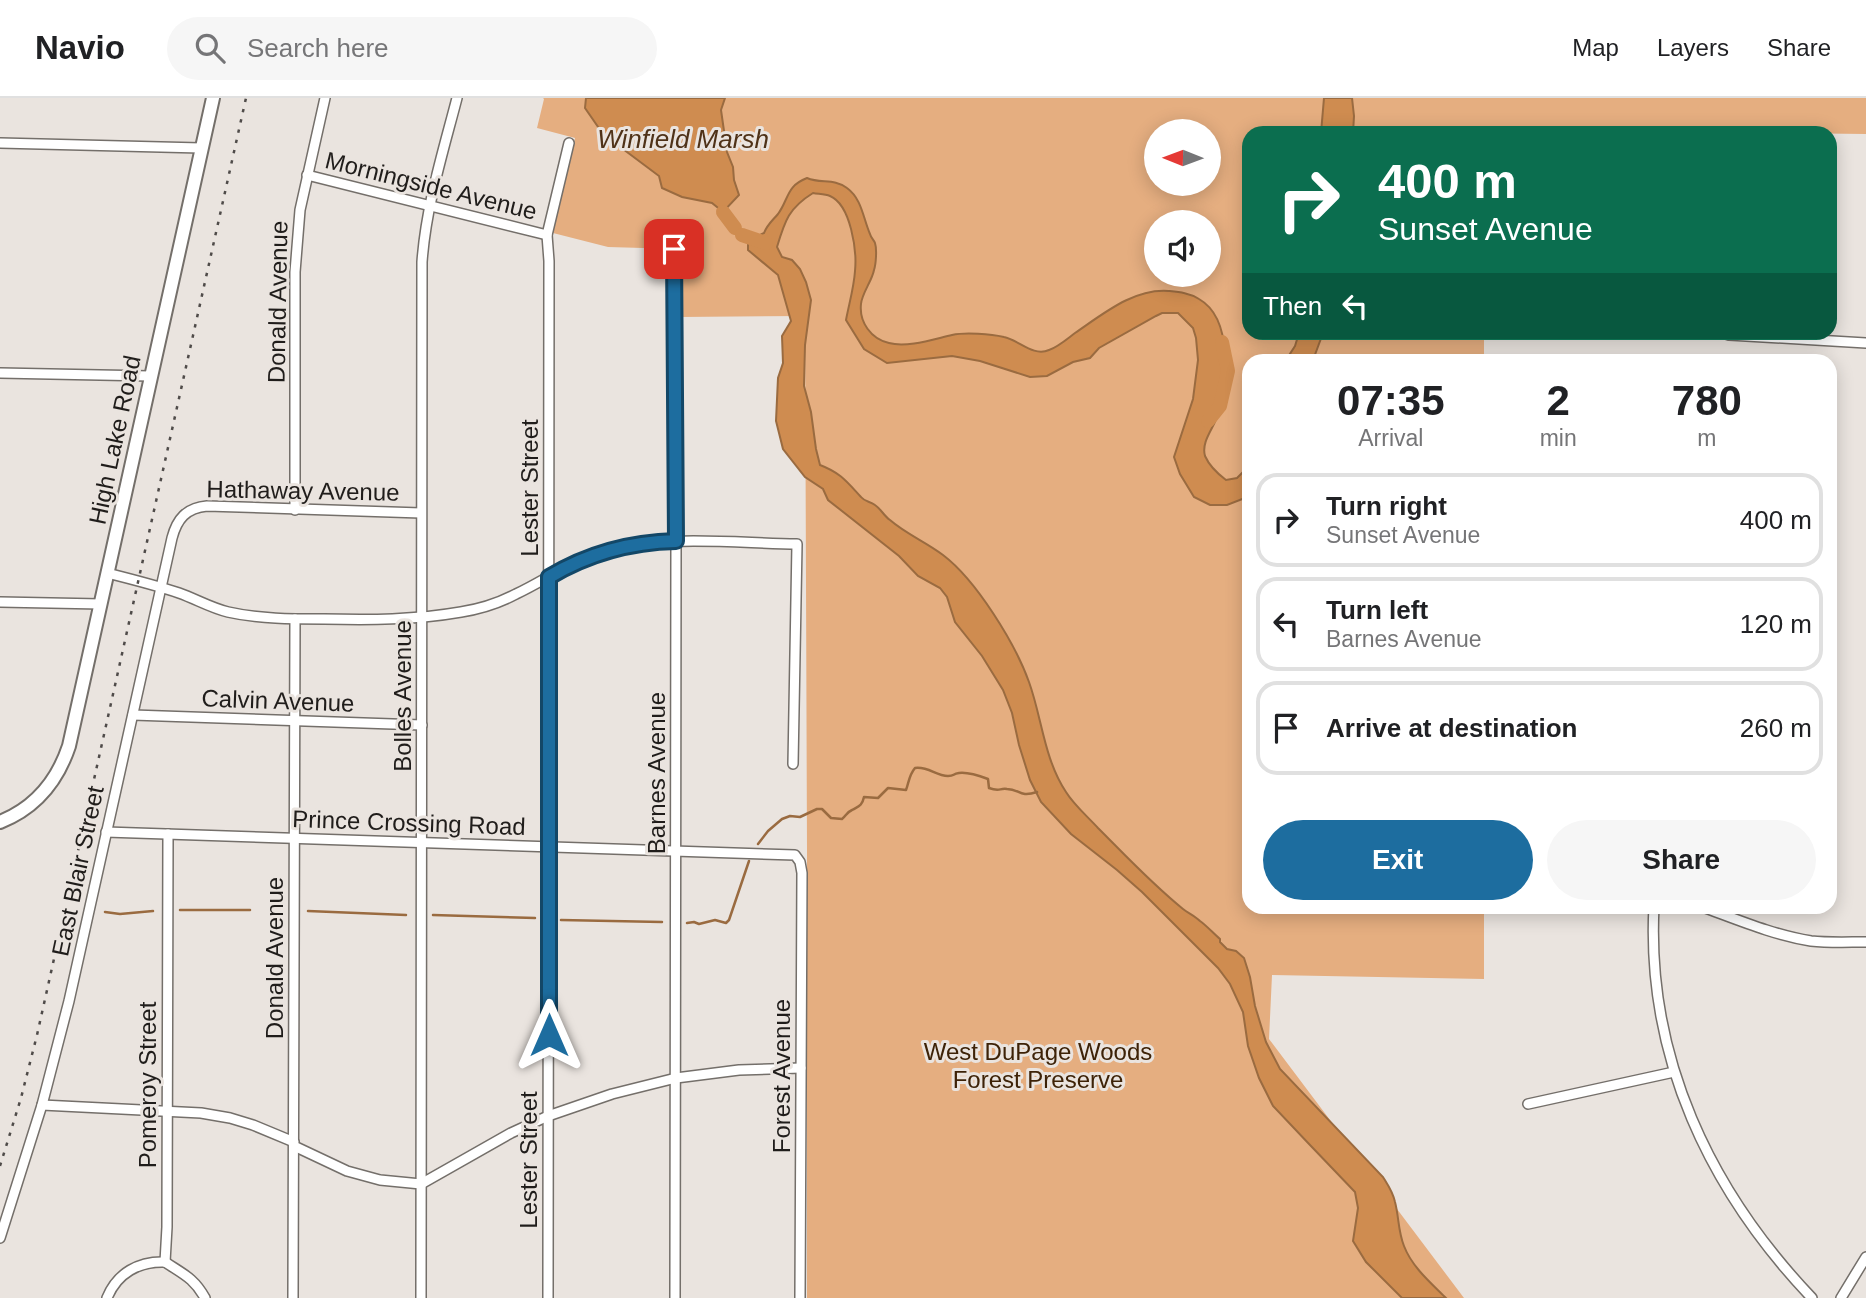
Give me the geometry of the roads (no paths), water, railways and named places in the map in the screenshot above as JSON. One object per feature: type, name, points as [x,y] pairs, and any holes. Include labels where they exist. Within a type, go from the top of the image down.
[{"type":"street","name":"High Lake Road","points":[[0,822],[30,806],[49,786],[61,768],[69,746],[213,98]]},
{"type":"street","name":"Donald Avenue","points":[[295,510],[295,272],[300,210],[325,98]]},
{"type":"street","name":"Bolles Avenue","points":[[421,1298],[422,262],[430,206],[457,98]]},
{"type":"street","name":"Lester Street","points":[[548,1298],[547,234],[569,143]]},
{"type":"street","points":[[0,144],[201,148]]},
{"type":"street","name":"Morningside Avenue","points":[[307,175],[547,234]]},
{"type":"street","name":"Barnes Avenue","points":[[674,249],[675,1298]]},
{"type":"street","points":[[1805,340],[1866,344]]},
{"type":"street","points":[[0,373],[150,376]]},
{"type":"street","name":"Hathaway Avenue","points":[[185,513],[207,506],[421,513]]},
{"type":"street","name":"East Blair Street","points":[[0,1238],[42,1105],[72,988],[174,531],[185,513]]},
{"type":"street","points":[[107,573],[161,588],[226,611],[252,616],[405,620],[486,606],[518,593],[570,564],[612,549],[654,541],[797,544],[793,764]]},
{"type":"street","points":[[0,602],[101,604]]},
{"type":"street","name":"Donald Avenue","points":[[293,1298],[295,619]]},
{"type":"street","name":"Calvin Avenue","points":[[133,715],[422,725]]},
{"type":"street","name":"Prince Crossing Road","points":[[106,832],[795,855]]},
{"type":"street","name":"Pomeroy Street","points":[[165,1262],[168,834]]},
{"type":"street","name":"Forest Avenue","points":[[795,855],[800,862],[802,873],[800,1298]]},
{"type":"street","points":[[1654,914],[1655,978],[1660,1014],[1674,1072],[1704,1147],[1731,1195],[1764,1244],[1812,1298]]},
{"type":"street","points":[[1724,914],[1812,941],[1866,942]]},
{"type":"street","points":[[42,1105],[201,1113],[230,1118],[253,1125],[347,1171],[380,1180],[421,1184],[485,1147],[548,1116],[612,1094],[676,1078],[739,1070],[801,1068]]},
{"type":"street","points":[[1528,1104],[1674,1072]]},
{"type":"street","points":[[1841,1298],[1866,1257]]},
{"type":"street","points":[[107,1298],[120,1277],[134,1268],[154,1262],[165,1262],[186,1274],[205,1298]]},
{"type":"water","name":"Winfield Marsh","points":[[586,98],[725,98],[721,110],[727,152],[739,195],[723,212],[712,203],[682,197],[662,188],[659,176],[603,134],[585,108]]},
{"type":"water","points":[[1324,98],[1352,98],[1353,126],[1322,126]]},
{"type":"water","points":[[807,178],[842,185],[852,192],[859,203],[875,243],[876,253],[875,267],[862,300],[862,317],[867,329],[883,341],[904,344],[957,334],[978,334],[1004,337],[1043,352],[1059,345],[1119,304],[1156,291],[1181,292],[1196,297],[1210,308],[1218,321],[1223,336],[1225,370],[1221,403],[1204,451],[1209,463],[1226,480],[1237,478],[1242,473],[1242,499],[1227,505],[1210,505],[1194,497],[1180,474],[1174,457],[1193,399],[1198,360],[1193,328],[1178,313],[1162,313],[1099,348],[1090,358],[1073,362],[1047,376],[1030,377],[980,361],[952,356],[887,363],[864,349],[846,320],[854,277],[855,252],[848,218],[837,201],[828,195],[813,193],[798,204],[789,216],[777,247],[782,257],[792,260],[800,269],[811,300],[805,345],[804,386],[820,465],[839,475],[863,499],[877,507],[896,525],[943,555],[981,596],[1023,666],[1053,766],[1066,792],[1150,880],[1205,925],[1227,949],[1236,951],[1244,958],[1266,1042],[1280,1069],[1383,1177],[1394,1198],[1407,1254],[1446,1298],[1402,1298],[1366,1262],[1353,1241],[1358,1208],[1355,1192],[1273,1106],[1259,1078],[1248,1046],[1243,1012],[1230,984],[1218,968],[1142,892],[1071,834],[1041,802],[1030,780],[1003,690],[982,656],[955,622],[947,597],[940,588],[918,576],[899,556],[828,500],[823,489],[805,477],[783,449],[776,421],[778,378],[783,363],[782,336],[791,321],[778,275],[748,250],[748,244],[764,233],[782,208],[791,189]]},
{"type":"water","points":[[1297,340],[1320,340],[1315,354],[1290,354]]},
{"type":"waterway","points":[[723,212],[735,228]]},
{"type":"waterway","points":[[742,235],[766,243]]},
{"type":"waterway","points":[[1208,421],[1220,406],[1228,371],[1222,342]]},
{"type":"waterway","points":[[758,844],[768,831],[790,816],[800,817],[822,809],[831,818],[842,819],[860,805],[864,797],[878,798],[888,788],[906,790],[915,768],[924,768],[944,776],[962,773],[988,779],[989,788],[995,790],[1011,789],[1023,794],[1037,792]]},
{"type":"waterway","points":[[687,923],[699,924],[715,920],[726,923],[749,861]]},
{"type":"waterway","points":[[180,910],[250,910]]},
{"type":"waterway","points":[[105,912],[120,914],[153,911]]},
{"type":"waterway","points":[[308,911],[406,915]]},
{"type":"waterway","points":[[433,915],[535,918]]},
{"type":"waterway","points":[[561,920],[662,922]]},
{"type":"railway","points":[[0,1166],[37,1035],[246,98]]},
{"type":"park label","name":"West DuPage Woods Forest Preserve","points":[[1038,1066]]}]
